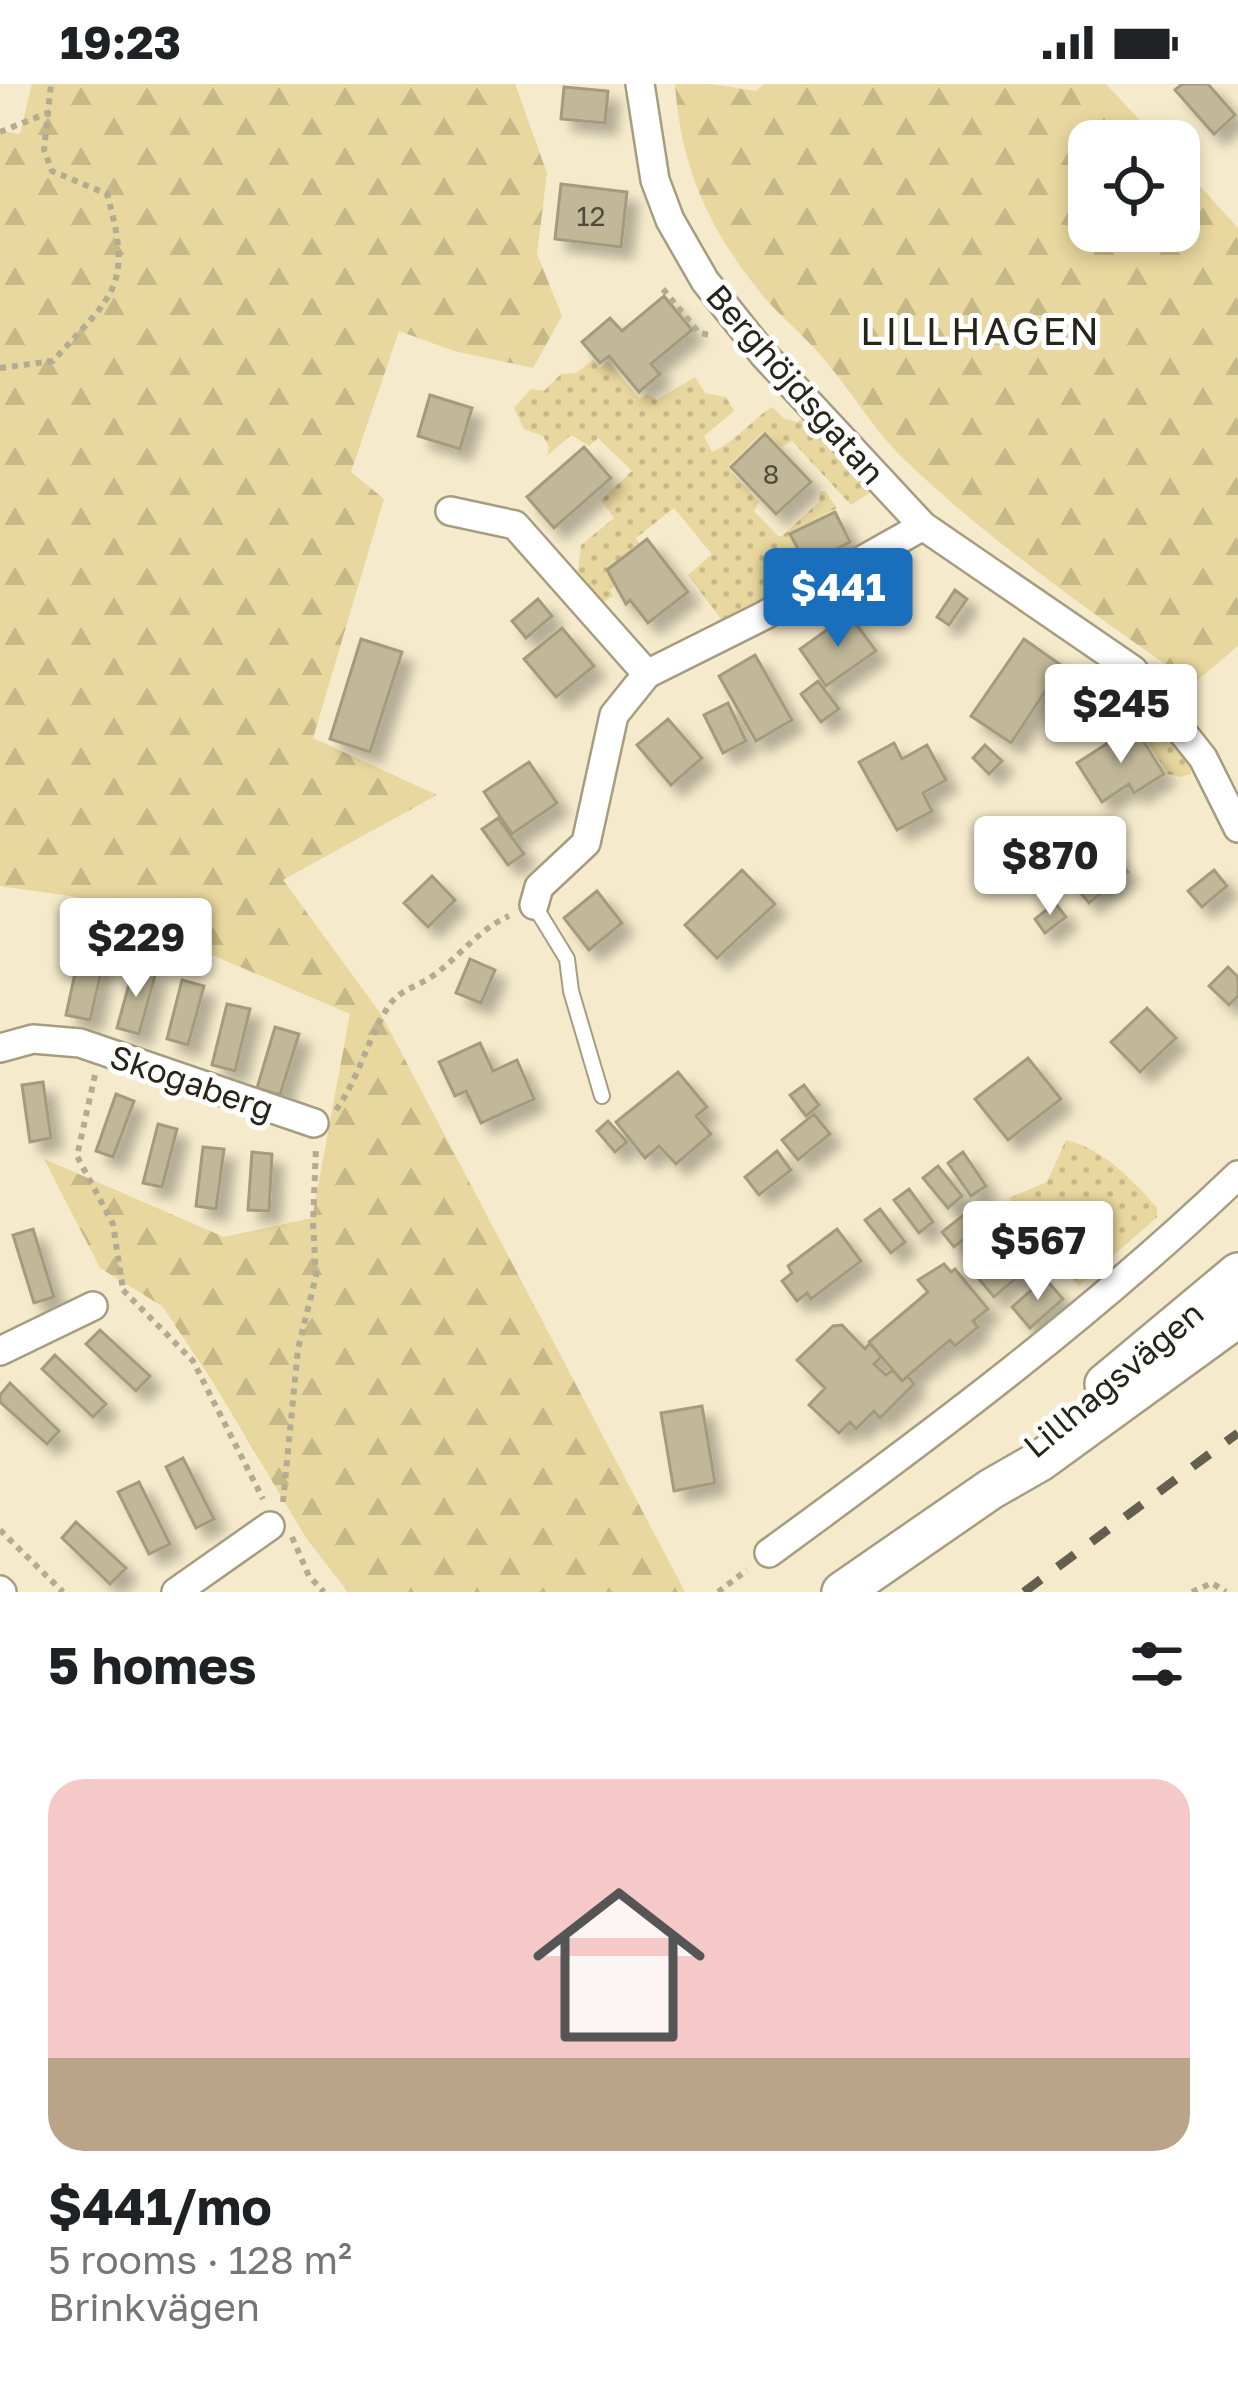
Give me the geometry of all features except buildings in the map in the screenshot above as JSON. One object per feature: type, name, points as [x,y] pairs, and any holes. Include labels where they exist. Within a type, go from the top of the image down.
[{"type":"street","name":"Berghöjdsgatan","points":[[640,84],[656,180],[670,220],[693,264],[764,356],[922,526],[1133,670],[1204,758],[1238,828]]},
{"type":"street","points":[[450,511],[515,525],[647,674]]},
{"type":"street","points":[[523,910],[539,887],[586,843],[614,715],[647,674],[765,615],[922,526]]},
{"type":"street","name":"Skogaberg","points":[[0,1048],[55,1038],[100,1049],[314,1124]]},
{"type":"street","points":[[769,1553],[1130,1276],[1238,1174]]},
{"type":"street","name":"Lillhagsvägen","points":[[991,1489],[1028,1447],[1238,1273]]},
{"type":"street","points":[[0,1351],[93,1306]]},
{"type":"street","name":"Lillhagsvägen","points":[[842,1592],[991,1489],[1040,1461],[1238,1317]]},
{"type":"street","points":[[176,1592],[273,1524]]},
{"type":"lane","points":[[523,910],[567,959],[602,1096]]},
{"type":"path","points":[[0,368],[52,361],[100,309],[121,275],[120,239],[107,194],[52,171],[44,150],[50,84]]},
{"type":"path","points":[[0,132],[50,112]]},
{"type":"path","points":[[273,1524],[282,1516],[298,1349],[316,1276],[314,1124],[336,1110],[350,1090],[387,1007],[400,993],[434,975],[494,923],[523,910]]},
{"type":"path","points":[[100,1049],[77,1156],[113,1224],[123,1290],[194,1361],[273,1524],[292,1535],[309,1576],[324,1592]]},
{"type":"path","points":[[93,1306],[123,1290]]},
{"type":"path","points":[[0,1530],[63,1592]]},
{"type":"path","points":[[718,1592],[769,1553]]},
{"type":"path","points":[[1192,1592],[1212,1583],[1226,1592]]},
{"type":"green space","points":[[32,84],[515,84],[547,173],[537,254],[562,316],[533,368],[454,351],[399,331],[351,472],[384,499],[313,738],[437,795],[283,880],[381,1014],[685,1592],[348,1592],[306,1538],[162,1306],[100,1268],[44,1159],[224,1237],[312,1218],[350,1014],[77,897],[0,886],[0,131],[20,134]]},
{"type":"green space","points":[[675,84],[756,91],[764,84],[1106,84],[1139,120],[1068,120],[1068,252],[1200,252],[1200,186],[1238,228],[1238,646],[1193,684],[1012,552],[898,453],[823,358],[760,292],[726,244],[700,195],[678,114]]},
{"type":"green space","points":[[594,359],[600,367],[608,361],[640,399],[647,394],[657,400],[695,377],[705,393],[726,397],[734,411],[704,436],[712,452],[772,407],[785,419],[797,422],[804,417],[874,490],[851,505],[792,441],[781,447],[763,432],[728,467],[759,502],[754,511],[778,536],[819,502],[820,492],[825,491],[837,508],[789,534],[805,568],[823,558],[832,570],[724,623],[688,575],[712,554],[674,508],[605,571],[616,585],[610,590],[613,596],[602,603],[578,571],[581,545],[614,518],[601,500],[632,471],[598,438],[589,446],[571,435],[547,456],[549,447],[543,436],[524,429],[514,408],[531,389],[544,391],[561,374],[576,373]]},
{"type":"green space","points":[[1153,711],[1190,764],[1191,774],[1168,774],[1135,723]]},
{"type":"green space","points":[[1066,1140],[1105,1158],[1157,1208],[1157,1217],[1079,1286],[1009,1198],[1047,1182]]},
{"type":"railway","points":[[1024,1592],[1238,1433]]},
{"type":"district","name":"LILLHAGEN","points":[[981,330]]}]
